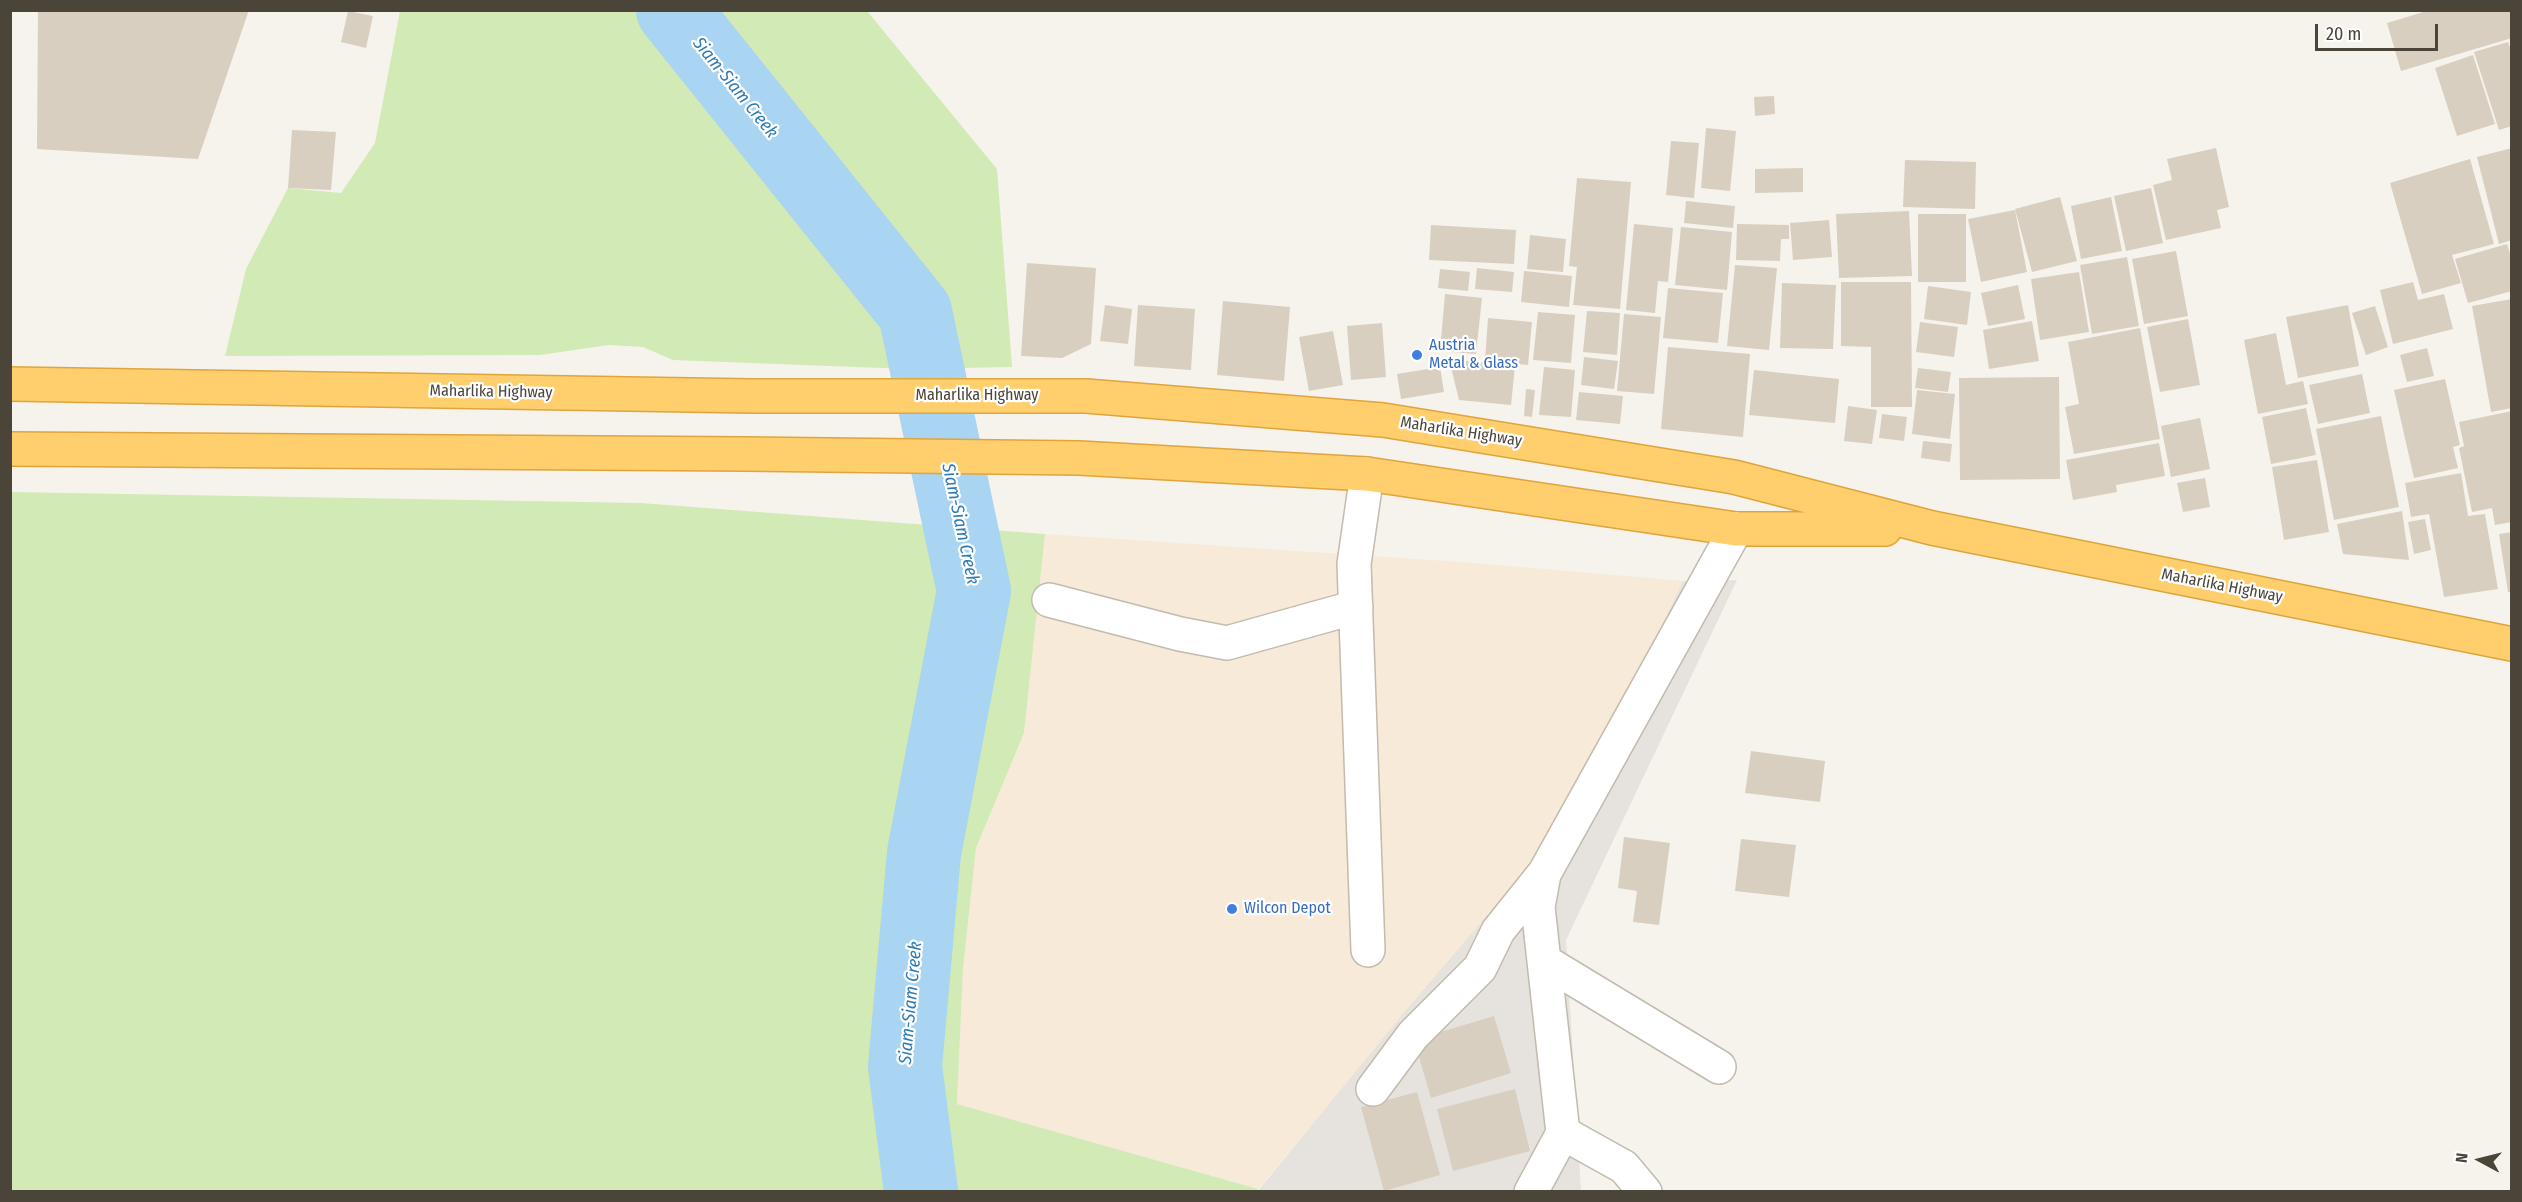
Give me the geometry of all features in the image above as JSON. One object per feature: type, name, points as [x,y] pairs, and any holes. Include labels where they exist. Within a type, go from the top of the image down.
[{"type":"highway","name":"Maharlika Highway","points":[[10,384],[752,396],[1086,396],[1395,422],[1734,477],[1932,528],[2511,644]]},
{"type":"highway","name":"Maharlika Highway","points":[[10,449],[746,453],[1079,458],[1367,474],[1736,529],[1932,528]]},
{"type":"lane","points":[[1367,474],[1354,564],[1368,950]]},
{"type":"lane","points":[[1373,1089],[1413,1035],[1480,968],[1498,931],[1544,874],[1736,529]]},
{"type":"lane","points":[[1049,600],[1227,644],[1356,607]]},
{"type":"lane","points":[[1532,1191],[1563,1133],[1538,907],[1544,874]]},
{"type":"lane","points":[[1544,961],[1719,1067]]},
{"type":"lane","points":[[1563,1133],[1624,1167],[1645,1191]]},
{"type":"shaded area","name":"Wilcon Depot","points":[[1045,534],[1475,563],[1683,581],[1568,821],[1258,1189],[957,1104],[963,969],[976,848],[1024,733]]},
{"type":"shaded area","points":[[1737,580],[1566,940],[1581,1191],[1257,1192],[1402,1015],[1568,821],[1683,581]]},
{"type":"green space","points":[[400,11],[867,11],[997,169],[1012,367],[908,369],[673,360],[643,347],[609,345],[540,355],[225,356],[246,269],[288,188],[341,193],[375,143]]},
{"type":"green space","points":[[11,492],[641,503],[1045,534],[1024,733],[976,848],[963,969],[957,1104],[1258,1189],[1257,1192],[11,1192]]},
{"type":"building","points":[[38,10],[249,10],[198,159],[37,149]]},
{"type":"building","points":[[2430,10],[2512,10],[2512,38],[2401,71],[2387,23]]},
{"type":"building","points":[[348,11],[373,16],[366,48],[341,42]]},
{"type":"building","points":[[2508,42],[2512,53],[2512,126],[2499,130],[2474,52]]},
{"type":"building","points":[[2473,55],[2495,124],[2457,136],[2435,68]]},
{"type":"building","points":[[1774,96],[1775,114],[1755,116],[1754,97]]},
{"type":"building","points":[[1706,128],[1736,131],[1730,191],[1701,188]]},
{"type":"building","points":[[292,130],[336,132],[331,190],[288,188]]},
{"type":"building","points":[[1671,141],[1699,143],[1694,198],[1666,195]]},
{"type":"building","points":[[2216,148],[2229,207],[2217,210],[2221,228],[2166,240],[2153,185],[2172,180],[2167,159]]},
{"type":"building","points":[[2512,148],[2512,240],[2499,244],[2477,157]]},
{"type":"building","points":[[2470,159],[2494,244],[2452,255],[2461,283],[2422,294],[2390,183]]},
{"type":"building","points":[[1905,160],[1976,162],[1975,209],[1903,207]]},
{"type":"building","points":[[1803,168],[1803,192],[1755,193],[1755,169]]},
{"type":"building","points":[[1577,178],[1631,182],[1620,309],[1573,305],[1577,267],[1569,266]]},
{"type":"building","points":[[2151,188],[2163,243],[2126,251],[2114,196]]},
{"type":"building","points":[[2060,197],[2077,261],[2032,272],[2015,209]]},
{"type":"building","points":[[2111,197],[2122,251],[2081,259],[2071,206]]},
{"type":"building","points":[[1686,201],[1735,206],[1733,228],[1684,223]]},
{"type":"building","points":[[2015,210],[2027,272],[1981,282],[1968,219]]},
{"type":"building","points":[[1909,211],[1912,276],[1839,278],[1836,214]]},
{"type":"building","points":[[1918,214],[1966,214],[1966,282],[1918,282]]},
{"type":"building","points":[[1829,220],[1832,257],[1793,260],[1790,223]]},
{"type":"building","points":[[1634,224],[1673,228],[1668,282],[1658,281],[1655,313],[1626,310]]},
{"type":"building","points":[[1737,224],[1789,225],[1789,239],[1781,239],[1780,261],[1736,260]]},
{"type":"building","points":[[1431,225],[1516,230],[1514,264],[1429,260]]},
{"type":"building","points":[[1681,227],[1732,232],[1727,290],[1675,285]]},
{"type":"building","points":[[1530,235],[1566,239],[1563,272],[1527,269]]},
{"type":"building","points":[[2507,244],[2512,260],[2512,291],[2468,303],[2455,259]]},
{"type":"building","points":[[2176,251],[2188,316],[2144,324],[2132,259]]},
{"type":"building","points":[[2127,257],[2139,326],[2092,334],[2080,265]]},
{"type":"building","points":[[1027,263],[1096,268],[1091,344],[1062,358],[1021,356]]},
{"type":"building","points":[[1735,265],[1777,268],[1769,350],[1727,346]]},
{"type":"building","points":[[1477,268],[1514,272],[1512,292],[1475,289]]},
{"type":"building","points":[[1440,269],[1470,272],[1468,291],[1438,288]]},
{"type":"building","points":[[1524,271],[1572,276],[1569,307],[1521,302]]},
{"type":"building","points":[[2079,272],[2089,332],[2040,340],[2031,279]]},
{"type":"building","points":[[1841,282],[1911,282],[1912,407],[1871,407],[1871,347],[1841,346]]},
{"type":"building","points":[[2413,282],[2418,300],[2444,294],[2453,329],[2393,344],[2380,290]]},
{"type":"building","points":[[1782,283],[1836,285],[1833,349],[1780,348]]},
{"type":"building","points":[[2018,285],[2025,319],[1988,326],[1981,293]]},
{"type":"building","points":[[1928,286],[1971,292],[1967,325],[1924,319]]},
{"type":"building","points":[[1668,288],[1723,293],[1718,343],[1663,338]]},
{"type":"building","points":[[1445,294],[1482,298],[1476,354],[1440,351]]},
{"type":"building","points":[[2512,299],[2512,408],[2491,412],[2472,306]]},
{"type":"building","points":[[1223,301],[1290,307],[1284,381],[1217,375]]},
{"type":"building","points":[[1105,305],[1132,309],[1128,344],[1100,341]]},
{"type":"building","points":[[1138,305],[1195,309],[1191,370],[1134,366]]},
{"type":"building","points":[[2348,305],[2359,366],[2298,378],[2286,317]]},
{"type":"building","points":[[2375,306],[2388,347],[2366,355],[2352,313]]},
{"type":"building","points":[[1587,311],[1620,313],[1617,355],[1583,352]]},
{"type":"building","points":[[1538,312],[1575,315],[1571,363],[1533,360]]},
{"type":"building","points":[[1624,314],[1661,317],[1654,394],[1617,391]]},
{"type":"building","points":[[1488,318],[1532,322],[1528,365],[1485,361]]},
{"type":"building","points":[[2188,319],[2200,385],[2160,392],[2147,327]]},
{"type":"building","points":[[2032,321],[2039,361],[1989,369],[1983,330]]},
{"type":"building","points":[[1920,322],[1958,327],[1954,357],[1916,352]]},
{"type":"building","points":[[1382,323],[1386,377],[1351,380],[1347,326]]},
{"type":"building","points":[[2140,328],[2160,439],[2074,454],[2065,407],[2079,404],[2068,342]]},
{"type":"building","points":[[1333,331],[1343,385],[1309,391],[1299,337]]},
{"type":"building","points":[[2276,333],[2286,385],[2303,381],[2308,404],[2258,414],[2244,340]]},
{"type":"building","points":[[1668,347],[1750,354],[1743,437],[1661,429]]},
{"type":"building","points":[[2427,348],[2434,376],[2407,382],[2400,355]]},
{"type":"building","points":[[1584,357],[1618,361],[1614,389],[1581,385]]},
{"type":"building","points":[[1449,359],[1515,366],[1511,405],[1459,400]]},
{"type":"building","points":[[1440,367],[1444,392],[1401,399],[1397,374]]},
{"type":"building","points":[[1544,367],[1575,370],[1571,417],[1539,415]]},
{"type":"building","points":[[1918,368],[1951,372],[1948,392],[1915,388]]},
{"type":"building","points":[[1754,370],[1839,379],[1835,423],[1749,415]]},
{"type":"building","points":[[2362,374],[2370,413],[2318,424],[2309,385]]},
{"type":"building","points":[[2059,377],[2060,479],[1960,480],[1959,378]]},
{"type":"building","points":[[2445,379],[2460,445],[2453,447],[2458,468],[2414,478],[2394,390]]},
{"type":"building","points":[[1526,389],[1535,390],[1532,417],[1524,416]]},
{"type":"building","points":[[1917,390],[1955,394],[1950,439],[1912,434]]},
{"type":"building","points":[[1579,392],[1623,396],[1620,424],[1576,420]]},
{"type":"building","points":[[1848,406],[1877,410],[1872,444],[1844,441]]},
{"type":"building","points":[[2306,408],[2316,455],[2271,464],[2262,417]]},
{"type":"building","points":[[2512,411],[2512,522],[2495,525],[2492,508],[2472,512],[2459,448],[2464,446],[2459,422]]},
{"type":"building","points":[[1882,414],[1907,417],[1904,441],[1879,438]]},
{"type":"building","points":[[2381,416],[2399,507],[2334,520],[2316,429]]},
{"type":"building","points":[[2200,418],[2210,469],[2171,477],[2161,426]]},
{"type":"building","points":[[1923,441],[1952,444],[1950,462],[1921,458]]},
{"type":"building","points":[[2159,443],[2165,476],[2116,485],[2117,492],[2073,500],[2066,460]]},
{"type":"building","points":[[2317,460],[2329,532],[2284,540],[2272,467]]},
{"type":"building","points":[[2461,473],[2468,516],[2485,514],[2498,589],[2444,597],[2429,514],[2411,517],[2405,483]]},
{"type":"building","points":[[2205,478],[2210,507],[2183,512],[2177,483]]},
{"type":"building","points":[[2402,511],[2409,560],[2343,554],[2337,524]]},
{"type":"building","points":[[2425,519],[2431,550],[2414,554],[2408,522]]},
{"type":"building","points":[[2512,532],[2512,592],[2508,592],[2499,534]]},
{"type":"building","points":[[1751,751],[1825,761],[1820,802],[1745,793]]},
{"type":"building","points":[[1624,837],[1670,843],[1659,925],[1633,922],[1637,891],[1618,888]]},
{"type":"building","points":[[1741,839],[1796,845],[1789,897],[1735,891]]},
{"type":"building","points":[[1494,1016],[1511,1073],[1431,1098],[1414,1040]]},
{"type":"building","points":[[1515,1089],[1530,1151],[1453,1171],[1437,1109]]},
{"type":"building","points":[[1417,1092],[1440,1175],[1384,1191],[1361,1107]]},
{"type":"waterway","name":"Siam-Siam Creek","points":[[673,10],[915,312],[974,591],[924,853],[905,1066],[921,1192]]},
{"type":"place","name":"Austria Metal & Glass","points":[[1417,355]]},
{"type":"place","name":"Wilcon Depot","points":[[1232,909]]}]
